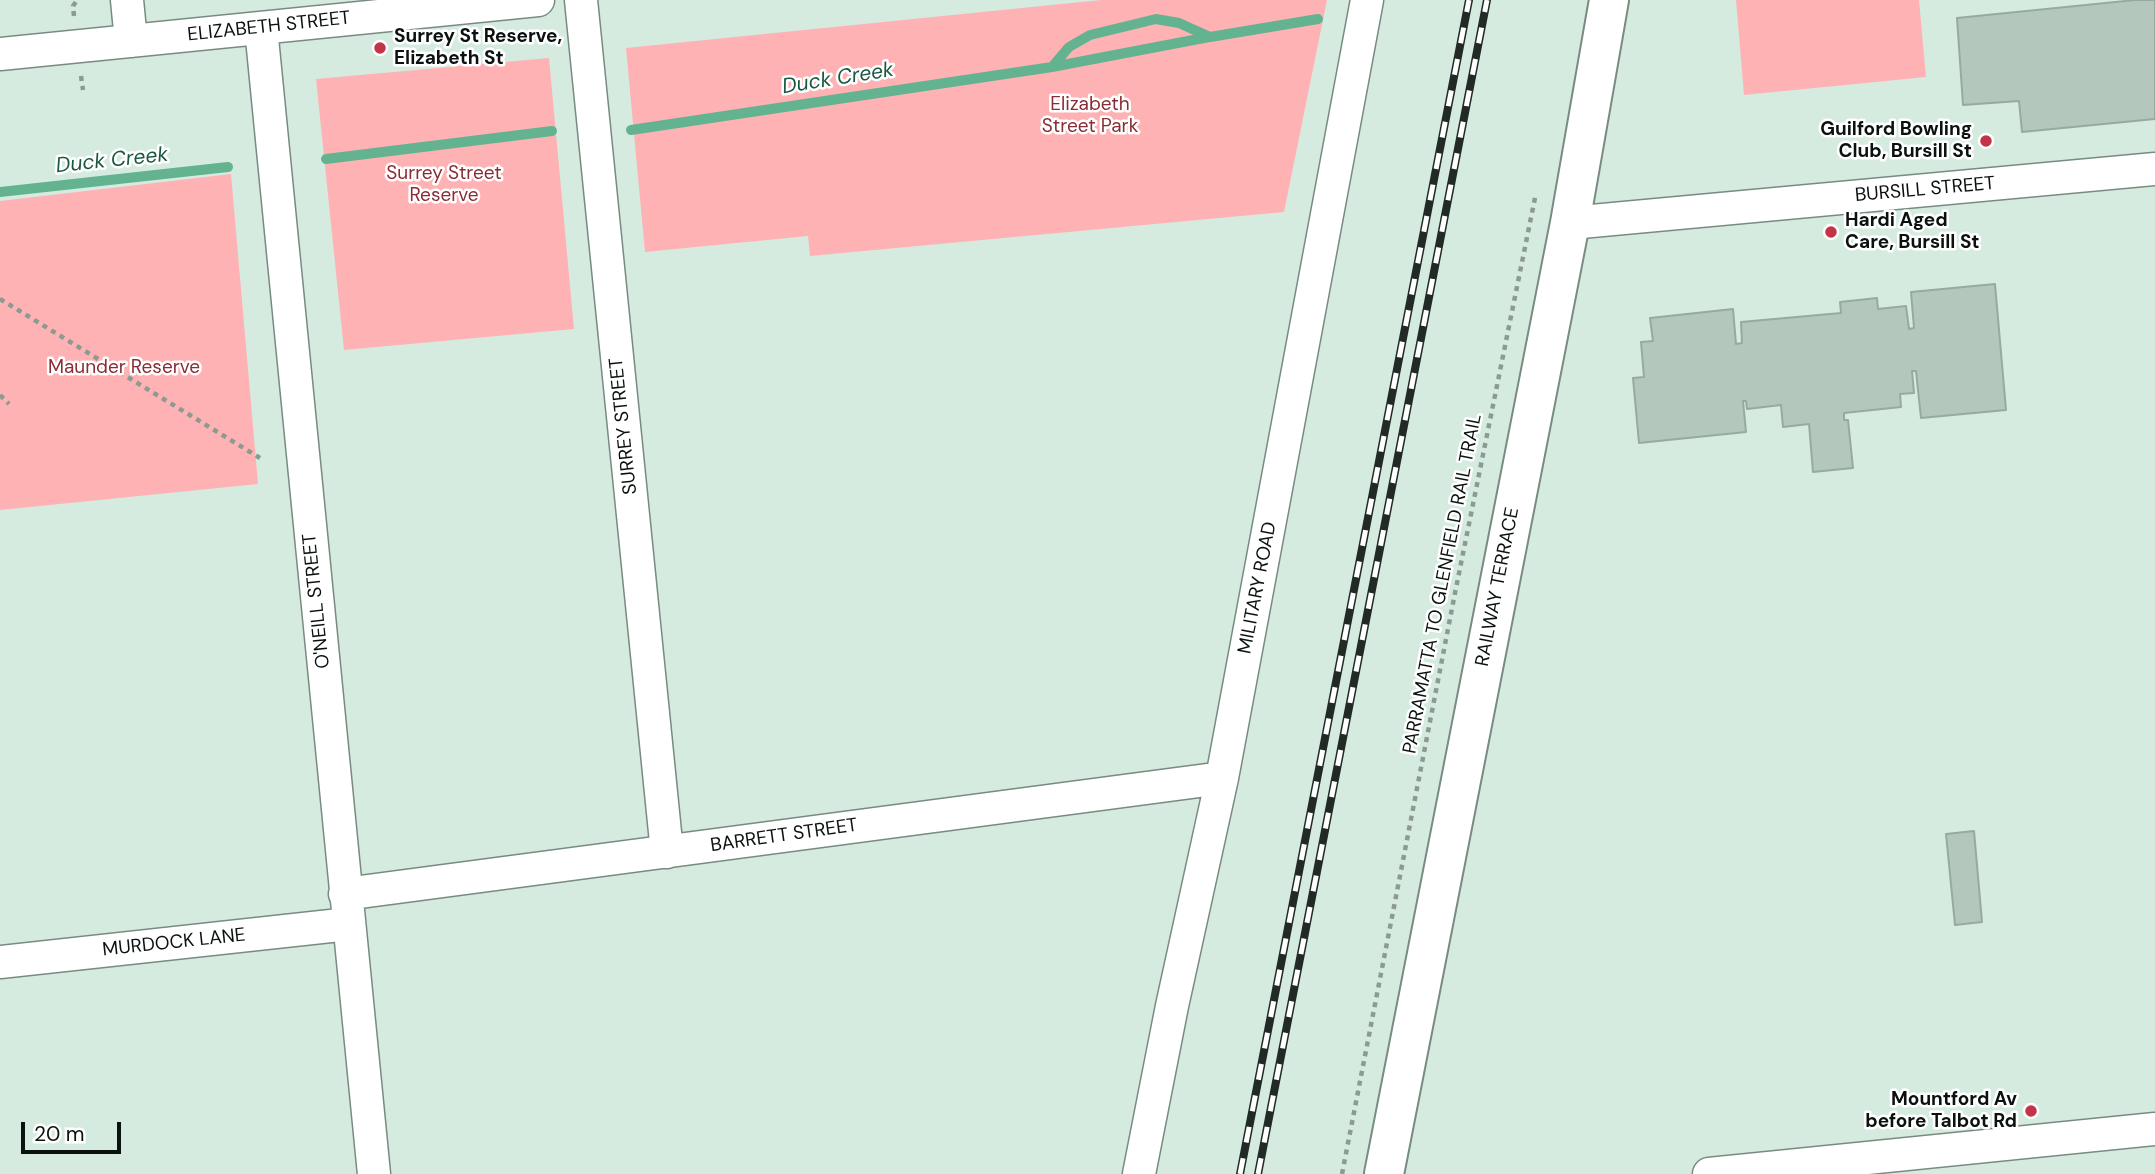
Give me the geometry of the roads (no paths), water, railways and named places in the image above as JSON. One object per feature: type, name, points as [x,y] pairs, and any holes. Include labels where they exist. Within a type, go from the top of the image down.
[{"type":"main road","name":"RAILWAY TERRACE","points":[[1384,1174],[1570,223],[1609,0]]},
{"type":"street","points":[[127,0],[131,41]]},
{"type":"street","name":"ELIZABETH STREET","points":[[0,54],[538,0]]},
{"type":"street","name":"SURREY STREET","points":[[581,0],[667,852]]},
{"type":"street","name":"MILITARY ROAD","points":[[1139,1174],[1172,1006],[1222,778],[1367,0]]},
{"type":"street","name":"O'NEILL STREET","points":[[261,28],[374,1174]]},
{"type":"street","name":"BURSILL STREET","points":[[1570,223],[2155,169]]},
{"type":"street","name":"BARRETT STREET","points":[[347,909],[667,852],[1222,778]]},
{"type":"street","name":"MURDOCK LANE","points":[[0,961],[347,909]]},
{"type":"street","points":[[1709,1174],[2155,1129]]},
{"type":"waterway","name":"Duck Creek","points":[[631,130],[1052,67],[1069,47],[1090,35],[1156,19],[1179,23],[1210,37],[1318,19]]},
{"type":"waterway","name":"Duck Creek","points":[[1052,67],[1209,37]]},
{"type":"waterway","name":"Duck Creek","points":[[326,159],[552,131]]},
{"type":"waterway","name":"Duck Creek","points":[[0,192],[228,167]]},
{"type":"railway","points":[[1240,1174],[1469,0]]},
{"type":"railway","points":[[1258,1174],[1487,0]]},
{"type":"place","name":"Surrey St Reserve, Elizabeth St","points":[[380,48]]},
{"type":"place","name":"Guilford Bowling Club, Bursill St","points":[[1986,141]]},
{"type":"place","name":"Hardi Aged Care, Bursill St","points":[[1831,232]]},
{"type":"place","name":"Mountford Av before Talbot Rd","points":[[2031,1111]]},
{"type":"park label","name":"Elizabeth Street Park","points":[[1090,116]]},
{"type":"park label","name":"Surrey Street Reserve","points":[[444,185]]},
{"type":"park label","name":"Maunder Reserve","points":[[124,368]]}]
